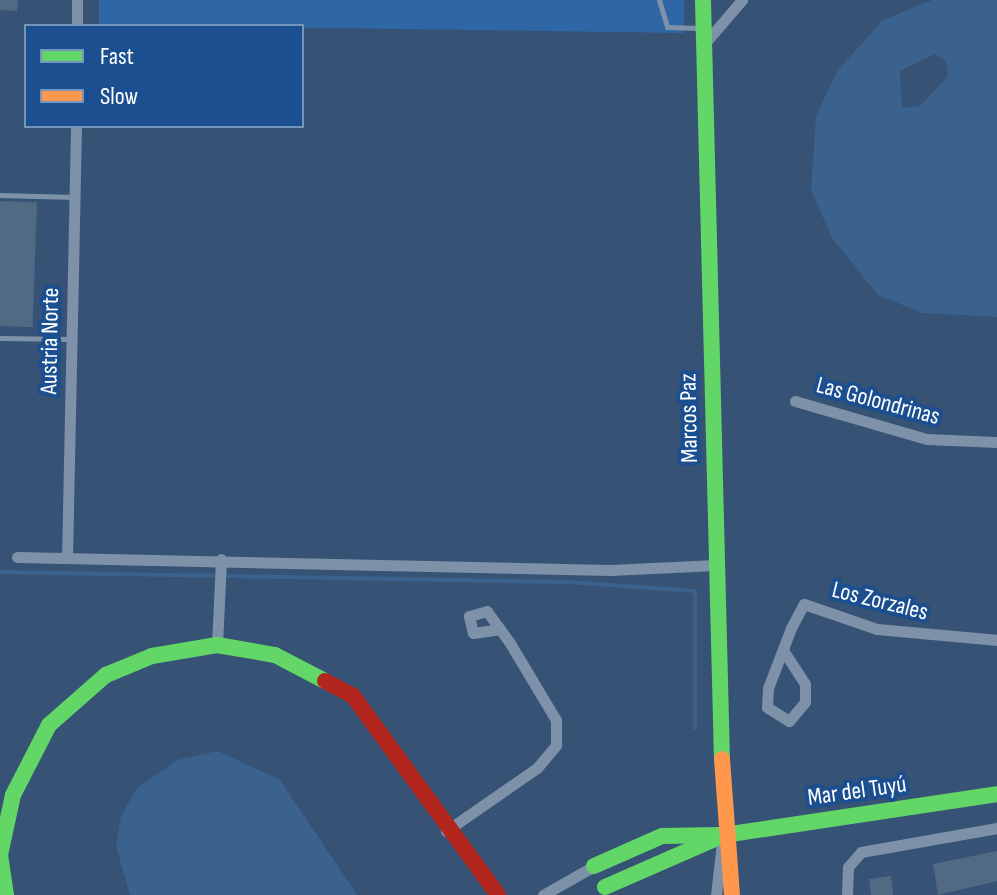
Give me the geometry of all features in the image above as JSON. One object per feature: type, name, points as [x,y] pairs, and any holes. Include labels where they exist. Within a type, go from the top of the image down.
[{"type":"street","points":[[77,0],[77,24]]},
{"type":"street","name":"Marcos Paz","points":[[703,0],[724,835],[732,895]]},
{"type":"street","points":[[705,35],[742,0]]},
{"type":"street","name":"Austria Norte","points":[[67,558],[76,128]]},
{"type":"street","name":"Las Golondrinas","points":[[795,401],[927,439],[997,442]]},
{"type":"street","points":[[17,557],[610,570],[716,565]]},
{"type":"street","points":[[217,645],[220,563]]},
{"type":"street","name":"Los Zorzales","points":[[783,650],[805,684],[805,702],[789,721],[767,707],[783,650],[804,604],[877,629],[997,640]]},
{"type":"street","points":[[446,831],[537,768],[556,745],[556,720],[500,629]]},
{"type":"street","points":[[6,895],[0,855],[22,769],[68,705],[106,675],[152,656],[217,645],[275,655],[353,696],[446,831],[498,895]]},
{"type":"street","name":"Mar del Tuyú","points":[[724,835],[997,794]]},
{"type":"street","points":[[847,895],[848,867],[861,852],[997,828]]},
{"type":"street","points":[[543,895],[594,866],[662,836],[724,835]]},
{"type":"street","points":[[599,891],[724,835]]},
{"type":"street","points":[[716,895],[724,835]]},
{"type":"lane","points":[[659,0],[667,27],[705,35]]},
{"type":"lane","points":[[0,195],[75,197]]},
{"type":"lane","points":[[0,338],[73,339]]},
{"type":"shaded area","points":[[99,0],[684,0],[684,33],[304,28],[304,24],[99,24]]},
{"type":"shaded area","points":[[932,0],[997,0],[997,317],[922,313],[878,295],[832,238],[811,190],[816,116],[837,71],[883,20]],"holes":[[[935,54],[946,61],[948,76],[920,106],[902,108],[900,71]]]},
{"type":"shaded area","points":[[218,751],[280,780],[357,895],[130,895],[116,846],[121,816],[137,788],[177,760]]},
{"type":"building","points":[[0,0],[18,0],[17,11],[0,10]]},
{"type":"building","points":[[0,201],[37,202],[33,327],[0,326]]},
{"type":"building","points":[[997,851],[997,881],[938,895],[933,864]]},
{"type":"building","points":[[891,876],[893,895],[871,895],[869,879]]},
{"type":"waterway","points":[[0,572],[568,582],[695,591],[695,728]]},
{"type":"traffic: fast","points":[[703,0],[722,759]]},
{"type":"traffic: fast","points":[[6,895],[0,855],[13,795],[49,725],[106,675],[152,656],[217,645],[275,655],[325,681]]},
{"type":"traffic: fast","points":[[605,887],[724,835],[997,794]]},
{"type":"traffic: fast","points":[[594,866],[662,836],[719,835]]},
{"type":"traffic: slow","points":[[722,759],[732,895]]},
{"type":"traffic: jam","points":[[325,681],[353,696],[498,895]]}]
